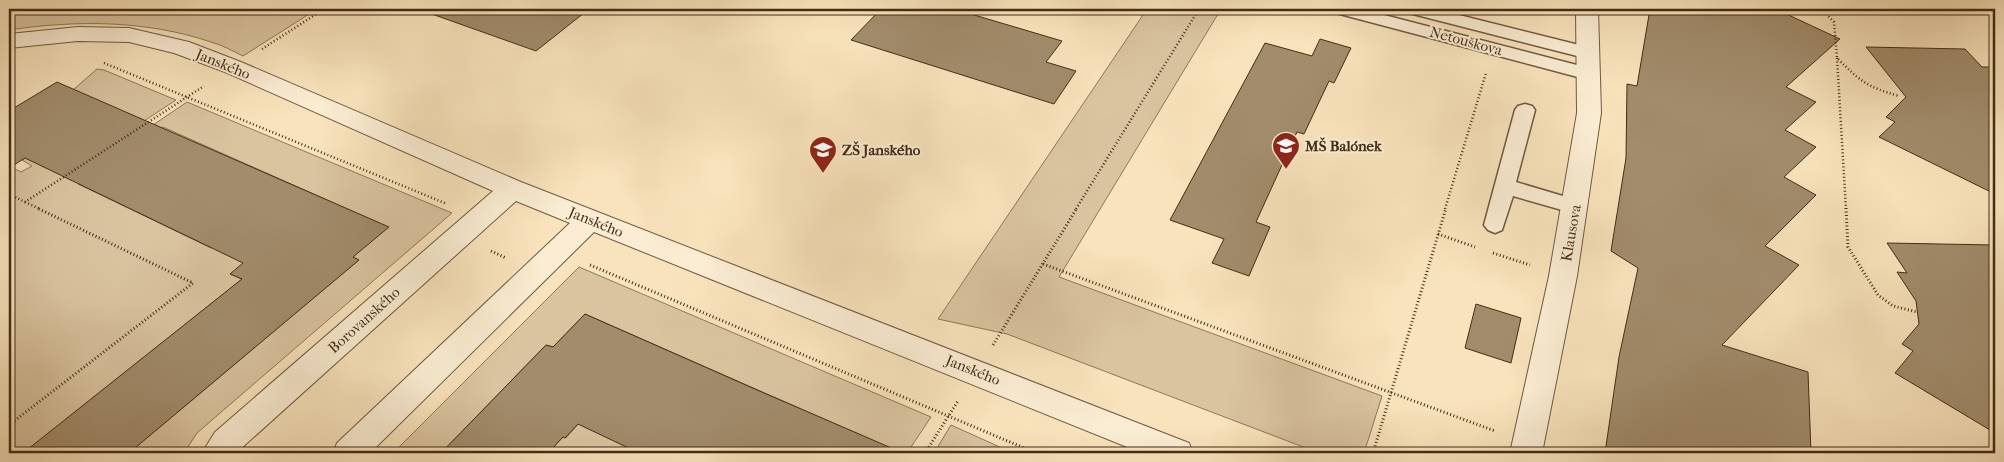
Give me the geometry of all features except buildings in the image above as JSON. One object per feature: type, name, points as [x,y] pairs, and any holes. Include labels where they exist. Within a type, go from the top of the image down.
[{"type":"street","name":"Klausova","points":[[1527,448],[1576,208],[1590,113],[1587,9]]},
{"type":"street","name":"Janského","points":[[9,41],[78,34],[129,34],[181,47],[233,67],[512,189],[977,372],[1176,453]]},
{"type":"street","name":"Borovanského","points":[[218,453],[226,442],[512,189]]},
{"type":"street","points":[[349,453],[590,220]]},
{"type":"lane","name":"Netouškova","points":[[1342,9],[1494,49],[1589,64]]},
{"type":"lane","points":[[1415,9],[1589,64]]},
{"type":"lane","points":[[1495,225],[1524,110]]},
{"type":"lane","points":[[1505,186],[1576,208]]},
{"type":"path","points":[[25,202],[324,9]]},
{"type":"path","points":[[925,453],[977,372],[1200,9]]},
{"type":"path","points":[[1821,9],[1834,22],[1838,58],[1848,247],[1878,295],[1893,306],[1917,312]]},
{"type":"path","points":[[1373,453],[1494,49]]},
{"type":"path","points":[[1838,58],[1854,75],[1872,89],[1899,96]]},
{"type":"path","points":[[9,194],[193,283],[9,425]]},
{"type":"path","points":[[1438,234],[1483,249]]},
{"type":"path","points":[[1492,252],[1563,276]]},
{"type":"path","points":[[1042,264],[1391,393],[1527,448]]},
{"type":"shaded area","points":[[9,9],[217,9],[234,15],[245,9],[317,9],[243,56],[219,45],[186,35],[136,26],[85,24],[9,30]]},
{"type":"shaded area","points":[[1147,9],[1221,9],[1059,277],[1382,396],[1364,453],[1319,453],[1007,334],[938,319]]},
{"type":"shaded area","points":[[97,69],[104,70],[176,100],[144,121],[153,125],[187,102],[452,213],[197,433],[184,453],[129,453],[359,260],[353,257],[388,227],[163,127],[78,184],[211,248],[227,236],[291,244],[230,274],[242,279],[34,445],[48,453],[9,453],[9,169],[11,167],[21,172],[32,166],[22,160],[40,149],[73,90]]},
{"type":"shaded area","points":[[579,267],[931,417],[907,453],[896,453],[897,451],[585,314],[553,347],[546,345],[441,453],[393,453]]},
{"type":"shaded area","points":[[593,407],[644,435],[631,449],[639,453],[548,453],[563,437],[566,438]]},
{"type":"shaded area","points":[[951,425],[1013,453],[934,453]]},
{"type":"place","name":"MŠ Balónek","points":[[1286,170]]},
{"type":"place","name":"ZŠ Janského","points":[[823,174]]}]
